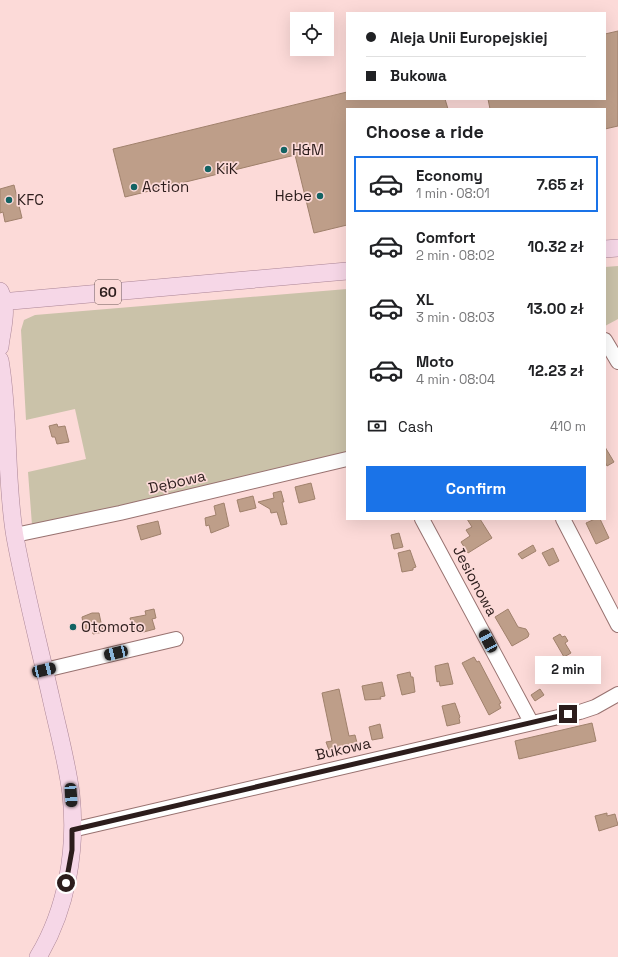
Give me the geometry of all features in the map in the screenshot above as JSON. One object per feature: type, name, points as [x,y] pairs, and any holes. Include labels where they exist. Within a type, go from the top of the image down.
[{"type":"main road","points":[[606,249],[618,248]]},
{"type":"main road","name":"60","points":[[1,300],[346,271]]},
{"type":"main road","points":[[0,347],[1,300]]},
{"type":"main road","points":[[0,360],[11,505],[15,535],[44,670],[68,770],[72,801],[72,850],[63,896],[55,923],[38,957]]},
{"type":"street","points":[[606,342],[618,362]]},
{"type":"street","name":"Dębowa","points":[[15,535],[120,513],[346,459]]},
{"type":"street","name":"Jesionowa","points":[[423,520],[531,722]]},
{"type":"street","points":[[564,520],[618,624]]},
{"type":"street","points":[[44,670],[176,639]]},
{"type":"street","name":"Bukowa","points":[[72,830],[595,707],[618,694]]},
{"type":"shaded area","points":[[618,266],[618,319],[606,325],[606,267]]},
{"type":"shaded area","points":[[346,289],[346,456],[32,525],[28,472],[86,459],[75,409],[26,420],[21,330],[24,320],[35,315]]},
{"type":"building","points":[[618,31],[618,126],[606,129],[606,108],[490,108],[488,100],[606,100],[606,34]]},
{"type":"building","points":[[346,92],[346,100],[445,100],[448,108],[346,108],[346,225],[314,233],[295,155],[125,197],[113,149]]},
{"type":"building","name":"KFC","points":[[14,185],[22,218],[5,222],[3,212],[0,213],[0,189]]},
{"type":"building","points":[[57,424],[58,427],[65,426],[69,442],[57,444],[55,437],[52,437],[49,426]]},
{"type":"building","points":[[606,449],[614,462],[607,466],[606,464]]},
{"type":"building","points":[[311,483],[315,499],[299,503],[295,487]]},
{"type":"building","points":[[281,491],[287,524],[281,525],[277,512],[271,513],[270,509],[258,502],[274,498],[273,493]]},
{"type":"building","points":[[253,496],[256,508],[240,512],[237,500]]},
{"type":"building","points":[[224,503],[229,526],[211,533],[209,525],[206,526],[205,518],[216,515],[214,506]]},
{"type":"building","points":[[468,520],[481,520],[492,538],[468,553],[461,542],[470,536],[466,530],[472,527]]},
{"type":"building","points":[[593,520],[600,520],[609,538],[596,544],[586,523]]},
{"type":"building","points":[[158,521],[161,534],[141,540],[137,526]]},
{"type":"building","points":[[399,533],[403,547],[394,549],[391,535]]},
{"type":"building","points":[[533,545],[536,551],[522,559],[518,554]]},
{"type":"building","points":[[553,548],[559,561],[549,566],[542,553]]},
{"type":"building","points":[[410,550],[416,567],[413,568],[413,570],[402,572],[398,553]]},
{"type":"building","points":[[154,609],[156,618],[152,619],[155,629],[140,633],[139,629],[133,630],[130,618],[146,615],[145,611]]},
{"type":"building","points":[[508,609],[518,627],[526,629],[529,634],[528,637],[512,646],[495,617]]},
{"type":"building","points":[[92,613],[99,613],[103,632],[93,634],[92,628],[84,630],[82,617]]},
{"type":"building","points":[[560,634],[562,637],[565,636],[568,641],[565,643],[571,653],[564,657],[553,638]]},
{"type":"building","points":[[474,657],[477,662],[479,661],[501,703],[499,704],[501,708],[489,715],[462,663]]},
{"type":"building","points":[[448,663],[453,684],[440,686],[439,681],[437,682],[435,666]]},
{"type":"building","points":[[410,672],[411,677],[413,677],[415,692],[402,695],[397,675]]},
{"type":"building","points":[[382,682],[385,696],[380,697],[381,699],[365,700],[362,686]]},
{"type":"building","points":[[339,689],[349,736],[355,735],[357,743],[329,750],[326,742],[332,741],[322,693]]},
{"type":"building","points":[[540,689],[544,695],[535,701],[531,695]]},
{"type":"building","points":[[455,703],[460,717],[460,723],[447,726],[442,706]]},
{"type":"building","points":[[592,723],[596,741],[519,759],[515,741]]},
{"type":"building","points":[[380,724],[383,738],[372,740],[369,727]]},
{"type":"building","points":[[607,813],[607,816],[615,814],[618,825],[599,831],[595,816]]},
{"type":"place","name":"H&M","points":[[284,150]]},
{"type":"place","name":"KiK","points":[[208,169]]},
{"type":"place","name":"Action","points":[[134,187]]},
{"type":"place","name":"Hebe","points":[[320,196]]},
{"type":"place","name":"KFC","points":[[9,200]]},
{"type":"place","name":"Otomoto","points":[[73,627]]},
{"type":"route","points":[[66,883],[72,850],[72,830],[568,714]]}]
